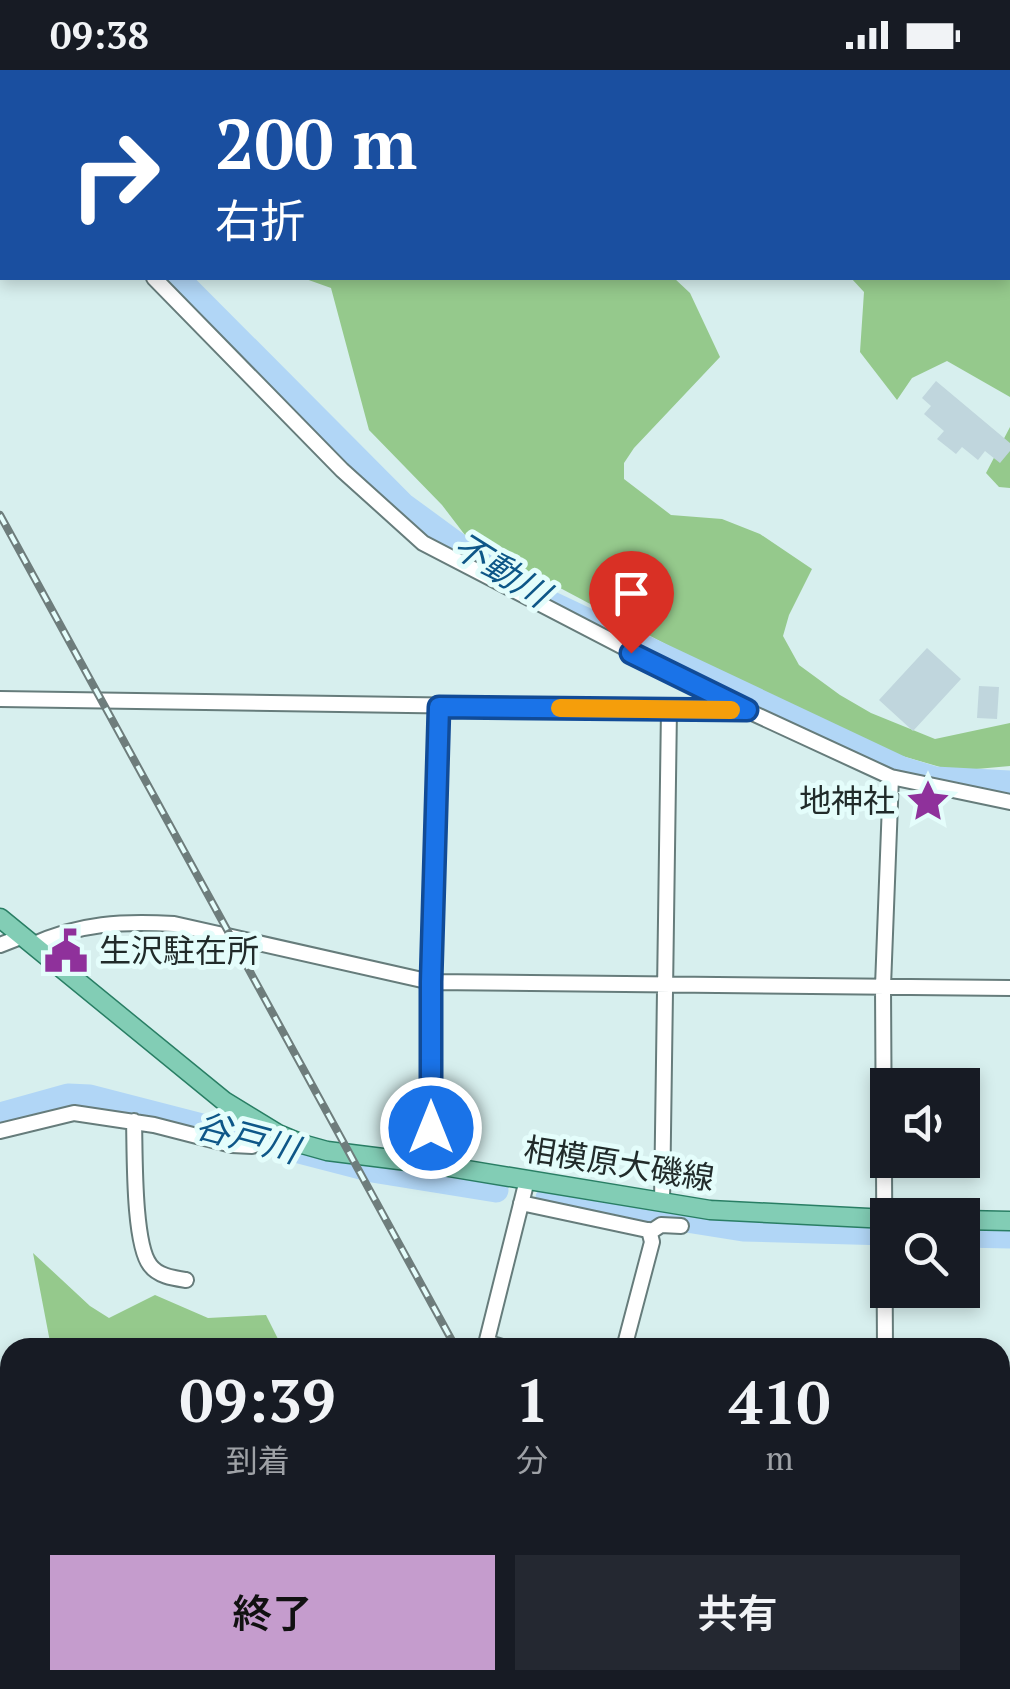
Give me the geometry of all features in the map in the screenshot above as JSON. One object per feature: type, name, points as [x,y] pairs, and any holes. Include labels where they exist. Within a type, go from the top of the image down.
[{"type":"main road","name":"相模原大磯線","points":[[0,918],[224,1101],[273,1136],[328,1151],[432,1164],[662,1204],[870,1224]]},
{"type":"main road","points":[[980,1220],[1010,1221]]},
{"type":"street","points":[[156,280],[342,470],[423,543],[747,710],[891,777],[1010,802]]},
{"type":"street","points":[[0,699],[747,710]]},
{"type":"street","points":[[432,1164],[431,982],[439,707]]},
{"type":"street","points":[[662,1204],[669,709]]},
{"type":"street","points":[[884,1198],[883,986],[891,777]]},
{"type":"street","points":[[0,945],[99,923],[174,924],[431,982],[1010,988]]},
{"type":"street","points":[[0,1132],[74,1113],[134,1121],[232,1145],[252,1146],[273,1136]]},
{"type":"street","points":[[134,1121],[136,1190],[146,1259],[158,1273],[186,1280]]},
{"type":"street","points":[[487,1338],[526,1180]]},
{"type":"street","points":[[521,1203],[649,1230],[660,1224],[681,1226]]},
{"type":"street","points":[[627,1338],[652,1242],[649,1230]]},
{"type":"street","points":[[885,1308],[885,1338]]},
{"type":"green space","points":[[309,280],[676,280],[690,293],[720,357],[634,448],[624,463],[624,479],[671,515],[722,519],[760,534],[812,569],[783,636],[799,665],[871,713],[935,739],[1010,723],[1010,766],[954,771],[878,749],[703,664],[468,539],[442,505],[369,430],[331,288]]},
{"type":"green space","points":[[853,280],[1010,280],[1010,397],[947,361],[912,378],[897,400],[860,352],[864,292]]},
{"type":"green space","points":[[1010,427],[1010,488],[999,487],[986,473]]},
{"type":"green space","points":[[33,1253],[90,1306],[109,1318],[155,1295],[208,1318],[266,1315],[278,1338],[49,1338]]},
{"type":"building","points":[[936,381],[1010,443],[1010,451],[1000,463],[985,451],[978,460],[962,447],[956,454],[937,439],[944,431],[924,414],[931,406],[922,398]]},
{"type":"building","points":[[927,648],[961,679],[913,731],[879,700]]},
{"type":"building","points":[[979,686],[999,687],[997,719],[977,718]]},
{"type":"waterway","name":"不動川","points":[[179,280],[403,505],[512,585],[902,769],[935,779],[1010,783]]},
{"type":"waterway","name":"谷戸川","points":[[0,1115],[68,1096],[90,1097],[372,1170],[496,1190]]},
{"type":"waterway","name":"谷戸川","points":[[548,1198],[743,1229],[870,1233]]},
{"type":"waterway","name":"谷戸川","points":[[980,1235],[1010,1236]]},
{"type":"railway","points":[[0,515],[451,1338]]},
{"type":"slow traffic","points":[[560,708],[731,710]]},
{"type":"place","name":"地神社","points":[[928,801]]},
{"type":"place","name":"生沢駐在所","points":[[66,951]]},
{"type":"route","points":[[431,1128],[439,707],[747,710],[631,653]]}]
